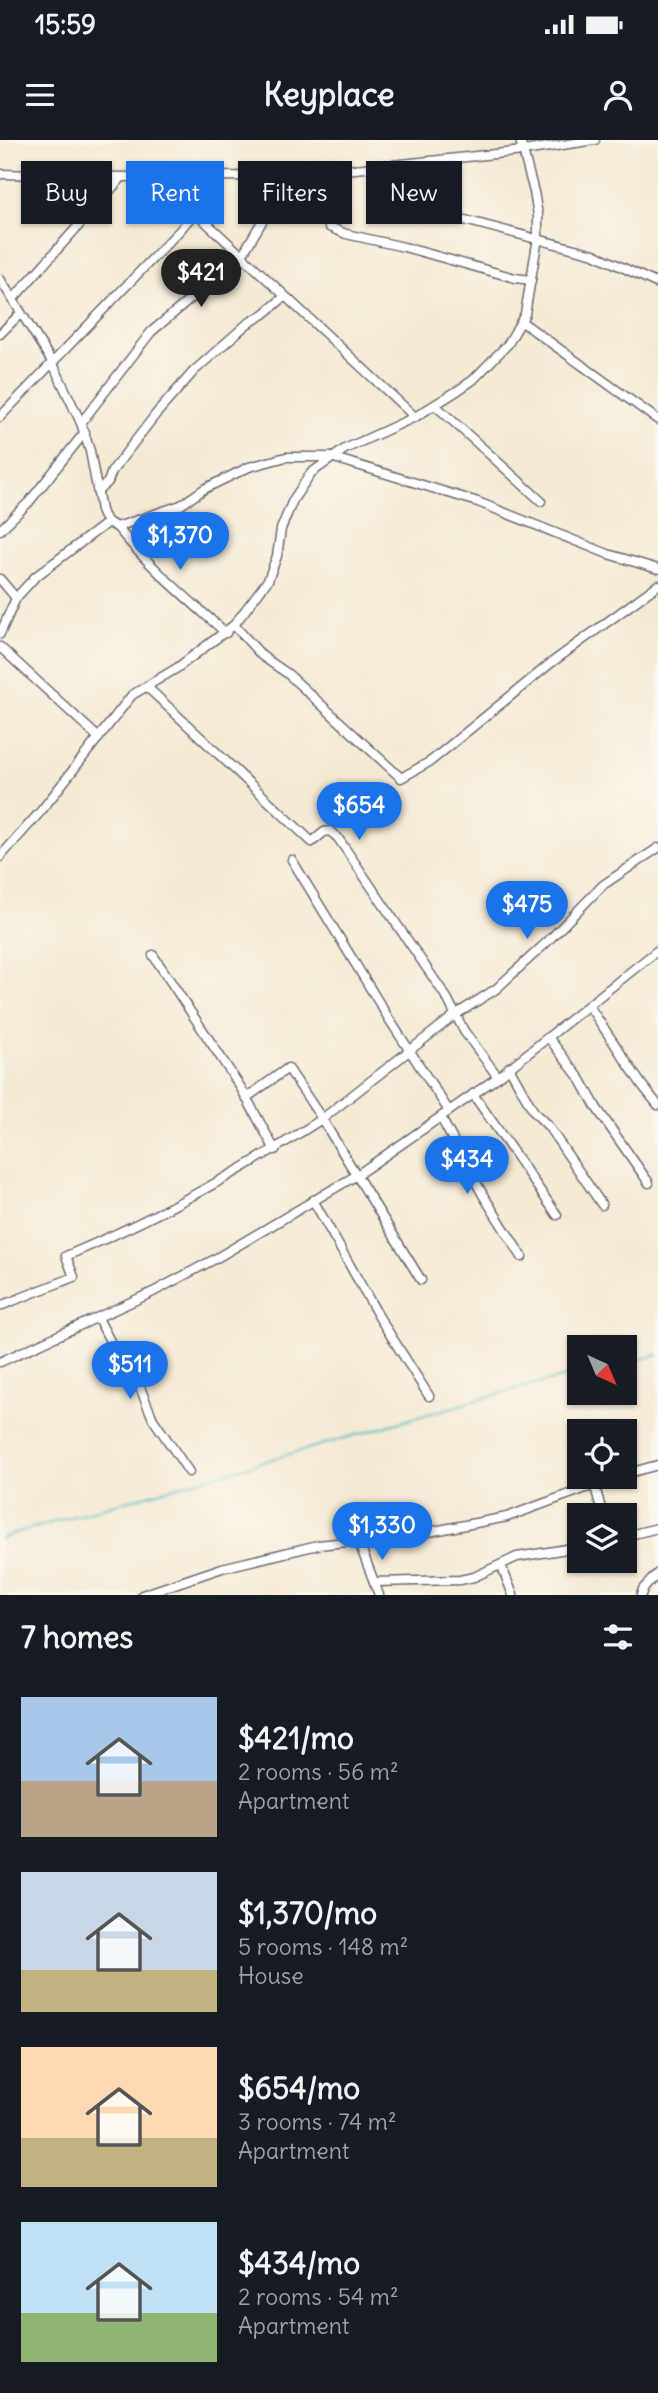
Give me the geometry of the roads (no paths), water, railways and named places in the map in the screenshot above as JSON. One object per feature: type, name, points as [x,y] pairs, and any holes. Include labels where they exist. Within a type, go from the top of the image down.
[{"type":"street","points":[[0,857],[41,811],[132,695],[177,668],[234,625],[268,580],[277,556],[281,529],[293,500],[311,473],[331,457],[435,405],[473,380],[508,344],[522,321],[538,238],[534,192],[520,140]]},
{"type":"street","points":[[418,161],[523,151],[595,140]]},
{"type":"street","points":[[0,174],[126,177]]},
{"type":"street","points":[[13,299],[122,177]]},
{"type":"street","points":[[462,219],[594,254],[658,284]]},
{"type":"street","points":[[0,417],[185,224]]},
{"type":"street","points":[[207,224],[415,417]]},
{"type":"street","points":[[81,423],[151,332],[241,257],[261,224]]},
{"type":"street","points":[[329,227],[346,234],[531,280]]},
{"type":"street","points":[[0,279],[52,362],[85,432],[103,516],[117,527],[136,552],[158,573],[226,633]]},
{"type":"street","points":[[98,491],[108,482],[112,471],[135,441],[194,371],[247,324],[284,297]]},
{"type":"street","points":[[0,334],[20,313]]},
{"type":"street","points":[[522,321],[658,420]]},
{"type":"street","points":[[435,405],[541,501]]},
{"type":"street","points":[[0,530],[29,502],[85,432]]},
{"type":"street","points":[[117,527],[164,512],[249,467],[286,457],[331,457],[478,502],[608,554],[658,569]]},
{"type":"street","points":[[0,634],[16,598],[35,577],[108,522]]},
{"type":"street","points":[[0,579],[16,598]]},
{"type":"street","points":[[234,625],[262,656],[288,674],[401,778],[431,761],[551,663],[658,585]]},
{"type":"street","points":[[0,647],[99,738]]},
{"type":"street","points":[[147,687],[312,842],[324,832],[330,831],[338,838],[498,1077]]},
{"type":"street","points":[[0,1306],[74,1278],[66,1256],[175,1207],[275,1150],[322,1119],[455,1015],[505,981],[603,885],[658,848]]},
{"type":"street","points":[[292,860],[449,1111]]},
{"type":"street","points":[[0,1362],[98,1318],[215,1259],[357,1175],[498,1077],[658,950]]},
{"type":"street","points":[[153,955],[246,1098],[275,1150]]},
{"type":"street","points":[[589,1006],[642,1086],[658,1105]]},
{"type":"street","points":[[548,1037],[581,1080],[596,1107],[649,1182]]},
{"type":"street","points":[[509,1067],[534,1112],[548,1126],[602,1205]]},
{"type":"street","points":[[246,1098],[288,1068],[421,1280]]},
{"type":"street","points":[[473,1094],[557,1215]]},
{"type":"street","points":[[441,1118],[483,1195],[522,1257]]},
{"type":"street","points":[[313,1200],[379,1317],[429,1396]]},
{"type":"street","points":[[98,1318],[122,1364],[139,1385],[153,1419],[190,1472]]},
{"type":"street","points":[[637,1471],[658,1465]]},
{"type":"street","points":[[142,1595],[222,1568],[318,1545],[413,1535],[507,1517],[579,1489]]},
{"type":"street","points":[[637,1533],[658,1528]]},
{"type":"street","points":[[358,1540],[379,1595]]},
{"type":"street","points":[[374,1582],[460,1580],[517,1557],[567,1549]]},
{"type":"street","points":[[501,1565],[513,1595]]},
{"type":"street","points":[[641,1595],[658,1573]]},
{"type":"waterway","points":[[637,1360],[658,1355]]},
{"type":"waterway","points":[[0,1539],[519,1388],[567,1377]]}]
